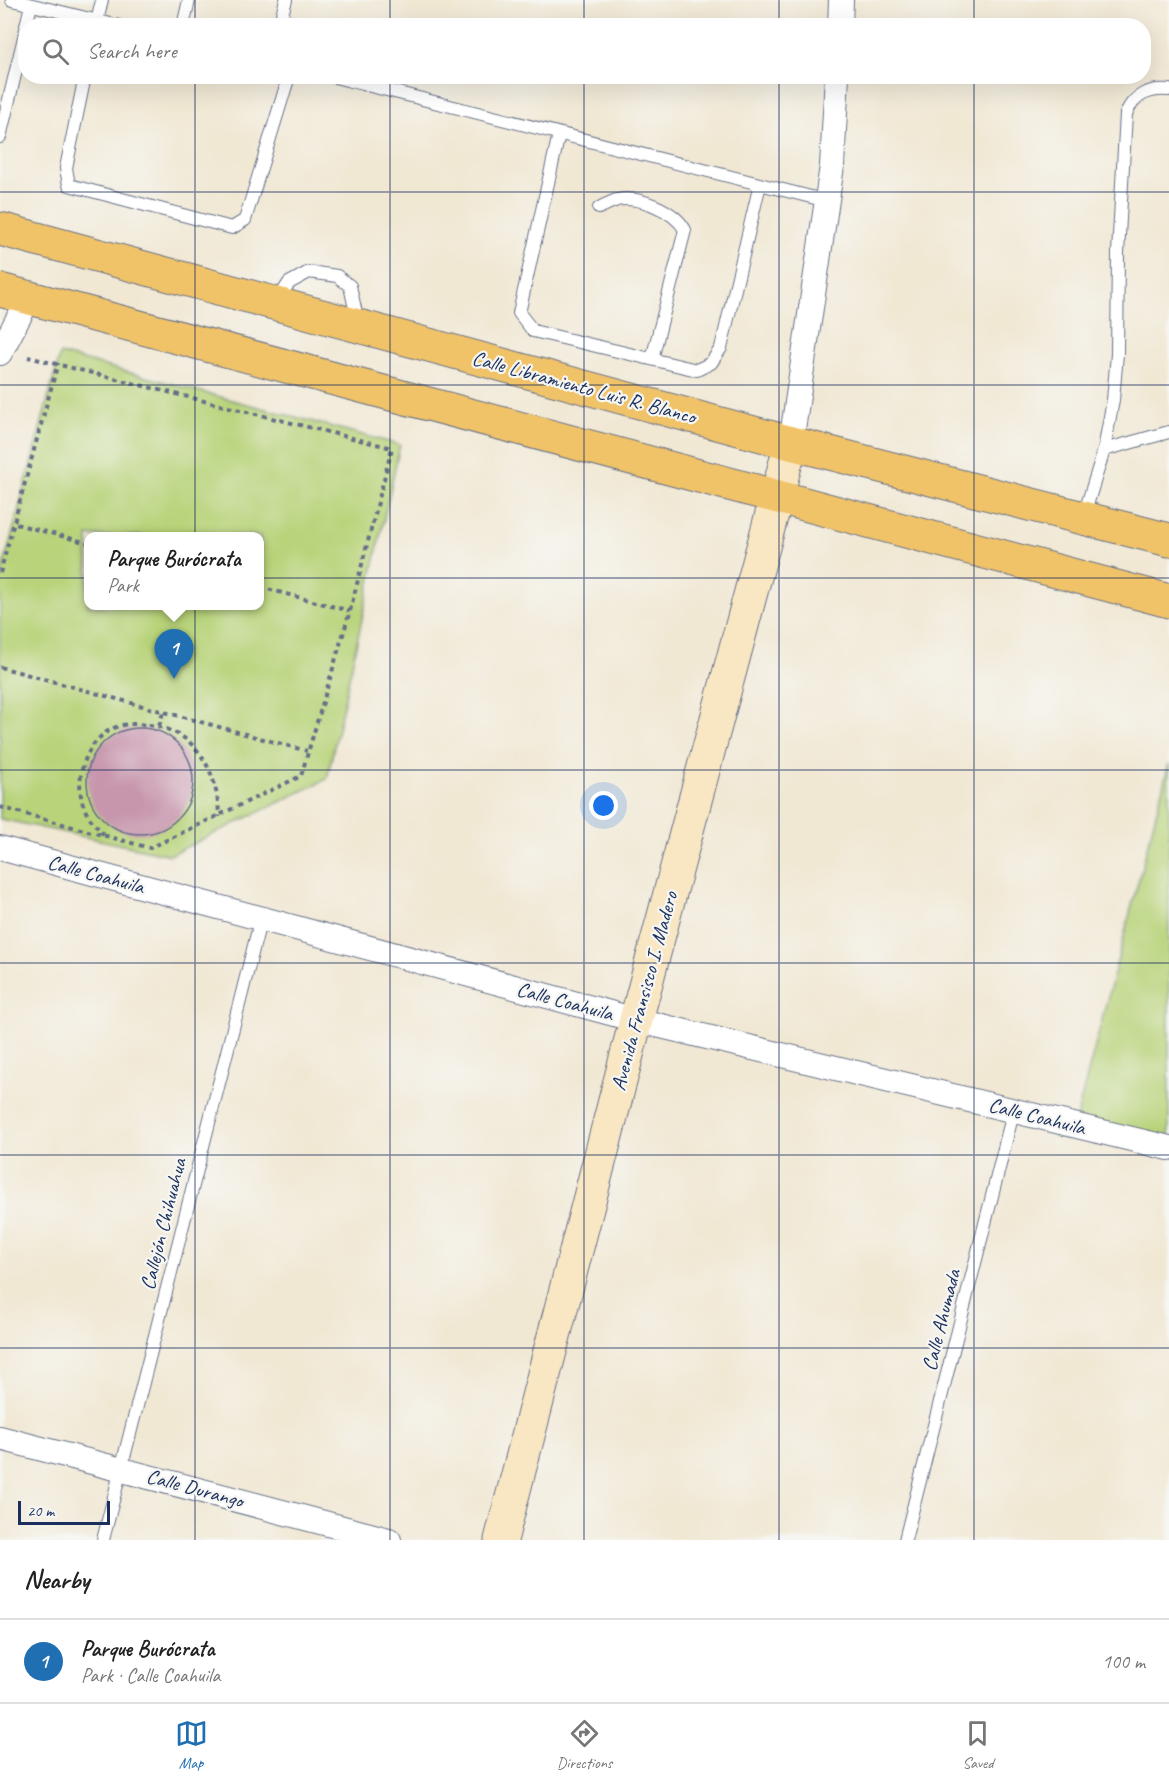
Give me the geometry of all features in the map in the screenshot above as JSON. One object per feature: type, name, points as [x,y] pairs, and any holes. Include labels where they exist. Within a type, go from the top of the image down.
[{"type":"main road","name":"Calle Libramiento Luis R. Blanco","points":[[0,229],[791,443],[1169,540]]},
{"type":"main road","points":[[15,294],[1169,601]]},
{"type":"main road","name":"Avenida Fransisco I. Madero","points":[[501,1540],[636,1020],[791,443]]},
{"type":"street","points":[[840,18],[841,0]]},
{"type":"street","points":[[791,443],[832,166],[837,84]]},
{"type":"street","points":[[0,353],[15,294]]},
{"type":"street","name":"Calle Coahuila","points":[[0,848],[636,1020],[1169,1148]]},
{"type":"street","name":"Calle Durango","points":[[0,1438],[389,1540]]},
{"type":"lane","points":[[12,0],[80,18]]},
{"type":"lane","points":[[98,18],[102,0]]},
{"type":"lane","points":[[185,18],[189,0]]},
{"type":"lane","points":[[281,18],[286,0]]},
{"type":"lane","points":[[28,18],[31,4]]},
{"type":"lane","points":[[0,137],[18,61]]},
{"type":"lane","points":[[83,84],[66,168],[69,185],[232,228],[245,220],[287,84]]},
{"type":"lane","points":[[362,84],[827,201]]},
{"type":"lane","points":[[1082,519],[1104,450],[1117,354],[1118,253],[1126,114],[1136,98],[1147,92],[1169,90]]},
{"type":"lane","points":[[559,134],[519,313],[533,331],[697,370],[711,363],[721,348],[760,184]]},
{"type":"lane","points":[[599,208],[619,199],[658,206],[680,220],[685,230],[652,359]]},
{"type":"lane","points":[[1104,450],[1169,432]]},
{"type":"lane","name":"Callejón Chihuahua","points":[[103,1540],[261,918]]},
{"type":"lane","name":"Calle Ahumada","points":[[905,1540],[1014,1109]]},
{"type":"path","points":[[0,573],[16,524],[58,363],[392,448],[350,610],[301,776],[150,848],[0,807]]},
{"type":"path","points":[[16,524],[84,542]]},
{"type":"path","points":[[264,588],[350,610]]},
{"type":"path","points":[[0,668],[307,751]]},
{"type":"path","points":[[159,726],[163,712]]},
{"type":"path","points":[[105,836],[89,817],[80,784],[83,764],[91,748],[103,735],[116,726],[135,723],[159,726],[182,736],[206,760],[217,792],[219,817]]},
{"type":"green space","points":[[60,354],[400,445],[327,779],[170,855],[0,819],[0,579]]},
{"type":"green space","points":[[1169,764],[1169,1143],[1076,1119]]},
{"type":"building","points":[[140,728],[160,732],[177,744],[189,761],[193,781],[189,801],[177,818],[160,830],[140,834],[120,830],[103,818],[91,801],[87,781],[91,761],[103,744],[120,732]]},
{"type":"place","name":"Parque Burócrata","points":[[174,679]]}]
